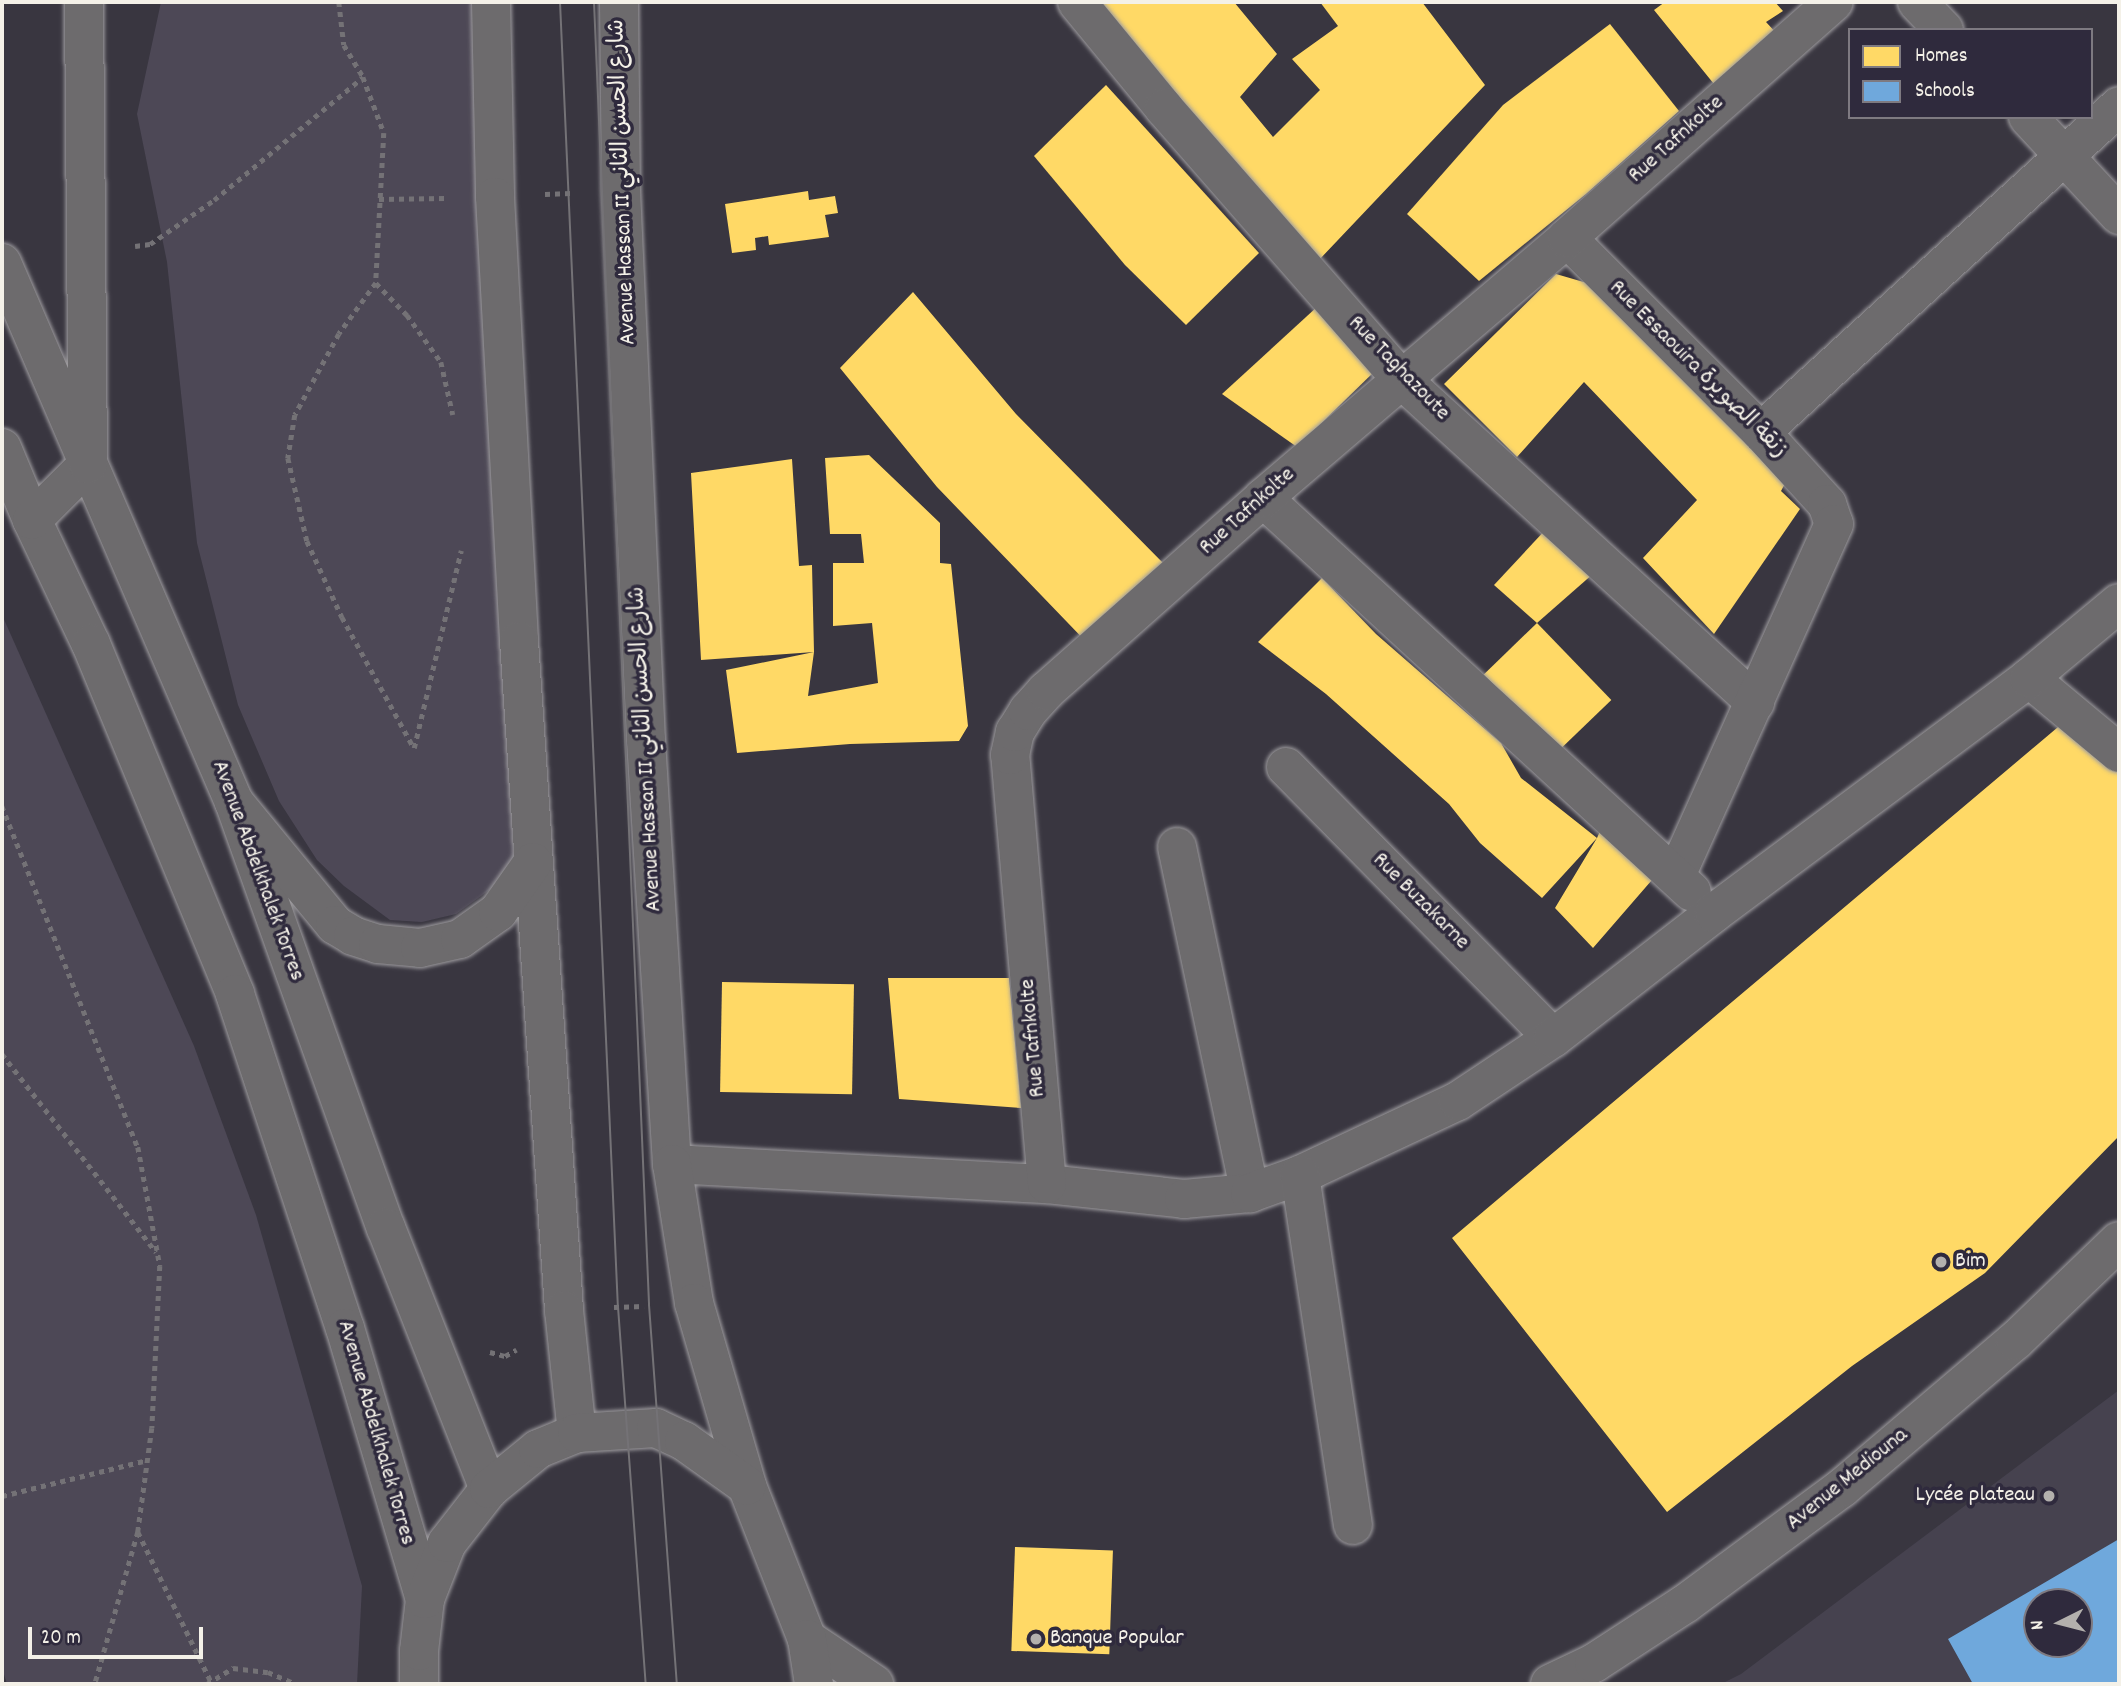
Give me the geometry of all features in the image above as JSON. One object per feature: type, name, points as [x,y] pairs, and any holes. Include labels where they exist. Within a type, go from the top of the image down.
[{"type":"main road","points":[[32,520],[88,464],[84,2]]},
{"type":"main road","points":[[491,2],[495,197],[533,862],[564,1310],[577,1433]]},
{"type":"main road","name":"Avenue Hassan II شارع الحسن الثاني","points":[[619,2],[621,190],[647,768],[671,1164],[694,1303],[747,1486],[807,1640],[814,1684]]},
{"type":"main road","name":"Rue Taghazoute","points":[[1077,2],[1164,108],[1400,379],[1755,702]]},
{"type":"main road","name":"Rue Tafnkolte","points":[[1047,1184],[1010,755],[1015,732],[1046,691],[1263,498],[1567,238],[1834,2]]},
{"type":"main road","points":[[1917,2],[1942,28]]},
{"type":"main road","points":[[1760,432],[2119,106]]},
{"type":"main road","points":[[2030,119],[2119,215]]},
{"type":"main road","name":"Rue Essaouira زنقة الصويرة","points":[[1567,238],[1760,432],[1827,504],[1833,524],[1832,534],[1755,702]]},
{"type":"main road","name":"Avenue Abdelkhalek Torres","points":[[2,263],[234,802],[386,1228],[489,1489]]},
{"type":"main road","name":"Avenue Abdelkhalek Torres","points":[[2,448],[32,520],[92,644],[236,994],[345,1328],[425,1599]]},
{"type":"main road","points":[[1263,498],[1676,875],[1714,913]]},
{"type":"main road","points":[[671,1164],[1047,1184],[1184,1199],[1250,1193],[1300,1175],[1458,1101],[1553,1038],[1714,913],[2029,678],[2119,603]]},
{"type":"main road","points":[[2029,678],[2119,753]]},
{"type":"main road","points":[[1676,875],[1755,702]]},
{"type":"main road","name":"Rue Buzakarne","points":[[1286,767],[1553,1038]]},
{"type":"main road","points":[[234,802],[335,925],[353,936],[378,944],[420,948],[460,939],[498,912],[533,862]]},
{"type":"main road","points":[[1177,847],[1250,1193]]},
{"type":"main road","points":[[1300,1175],[1353,1525]]},
{"type":"main road","name":"Avenue Mediouna","points":[[1550,1684],[1594,1663],[1685,1604],[1842,1488],[2015,1341],[2119,1241]]},
{"type":"main road","points":[[419,1684],[419,1651],[425,1599],[447,1543],[489,1489],[538,1449],[577,1433],[656,1428],[684,1441],[747,1486]]},
{"type":"main road","points":[[807,1640],[874,1684]]},
{"type":"path","points":[[339,2],[344,45],[363,77],[384,133],[376,283],[339,334],[296,415],[288,458],[307,541],[342,617],[414,748],[464,541]]},
{"type":"path","points":[[86,254],[150,244],[214,200],[363,77]]},
{"type":"path","points":[[379,199],[495,197],[621,190]]},
{"type":"path","points":[[376,283],[407,315],[441,362],[455,422]]},
{"type":"path","points":[[2,806],[138,1147],[160,1266],[153,1415],[138,1532],[95,1684]]},
{"type":"path","points":[[2,1054],[158,1253]]},
{"type":"path","points":[[2,1496],[148,1460]]},
{"type":"path","points":[[138,1532],[209,1683],[233,1668],[268,1672],[296,1684]]},
{"type":"shaded area","points":[[161,2],[482,2],[514,872],[456,914],[422,922],[390,920],[344,886],[317,860],[279,801],[238,705],[197,543],[167,262],[137,114]]},
{"type":"shaded area","points":[[2,615],[194,1046],[256,1215],[362,1586],[357,1684],[7,1684],[2,1668]]},
{"type":"shaded area","name":"Lycée plateau","points":[[2119,1390],[2119,1684],[1721,1684],[1741,1674]]},
{"type":"building: Homes","points":[[1083,2],[1234,2],[1277,54],[1240,97],[1273,137],[1320,90],[1292,59],[1338,26],[1320,2],[1422,2],[1485,85],[1319,260]]},
{"type":"building: Homes","points":[[1665,2],[1775,2],[1783,11],[1766,22],[1778,35],[1718,89],[1654,10]]},
{"type":"building: Homes","points":[[1610,24],[1679,111],[1586,194],[1479,281],[1407,214],[1503,105]]},
{"type":"building: Homes","points":[[1106,85],[1259,253],[1186,325],[1125,265],[1034,156]]},
{"type":"building: Homes","points":[[808,191],[809,200],[835,196],[838,213],[825,215],[829,237],[769,245],[768,236],[755,238],[756,250],[732,253],[725,204]]},
{"type":"building: Homes","points":[[1556,274],[1587,283],[1788,478],[1781,491],[1800,509],[1714,634],[1643,558],[1697,500],[1584,382],[1517,457],[1444,384]]},
{"type":"building: Homes","points":[[913,292],[1016,414],[1165,565],[1093,649],[937,487],[840,368]]},
{"type":"building: Homes","points":[[1318,306],[1377,369],[1297,447],[1222,394]]},
{"type":"building: Homes","points":[[869,455],[940,523],[940,563],[951,564],[968,726],[959,741],[850,744],[737,753],[726,670],[814,652],[808,696],[878,683],[872,623],[833,626],[833,563],[864,563],[861,534],[830,534],[825,458]]},
{"type":"building: Homes","points":[[792,459],[799,566],[812,565],[814,652],[701,660],[691,473]]},
{"type":"building: Homes","points":[[1548,527],[1594,573],[1537,623],[1494,585]]},
{"type":"building: Homes","points":[[1322,578],[1376,634],[1501,743],[1521,778],[1597,838],[1542,898],[1480,843],[1449,804],[1326,694],[1258,642]]},
{"type":"building: Homes","points":[[1537,623],[1611,700],[1558,751],[1484,674]]},
{"type":"building: Homes","points":[[2064,722],[2119,764],[2119,1136],[1985,1273],[1852,1366],[1667,1512],[1452,1238]]},
{"type":"building: Homes","points":[[1602,827],[1658,873],[1593,948],[1555,908]]},
{"type":"building: Homes","points":[[888,978],[1009,978],[1021,1108],[899,1099]]},
{"type":"building: Homes","points":[[722,982],[854,984],[852,1094],[720,1092]]},
{"type":"building: Homes","points":[[1015,1547],[1113,1550],[1109,1654],[1011,1651]]},
{"type":"building: Schools","points":[[2119,1539],[2119,1684],[1973,1684],[1948,1639],[2023,1595],[2023,1658],[2093,1658],[2093,1588],[2035,1588]]},
{"type":"tram line","points":[[560,2],[618,1307],[646,1684]]},
{"type":"tram line","points":[[594,2],[649,1305],[677,1684]]},
{"type":"place","name":"Bim","points":[[1941,1262]]},
{"type":"place","name":"Lycée plateau","points":[[2049,1496]]},
{"type":"place","name":"Banque Popular","points":[[1036,1639]]}]
